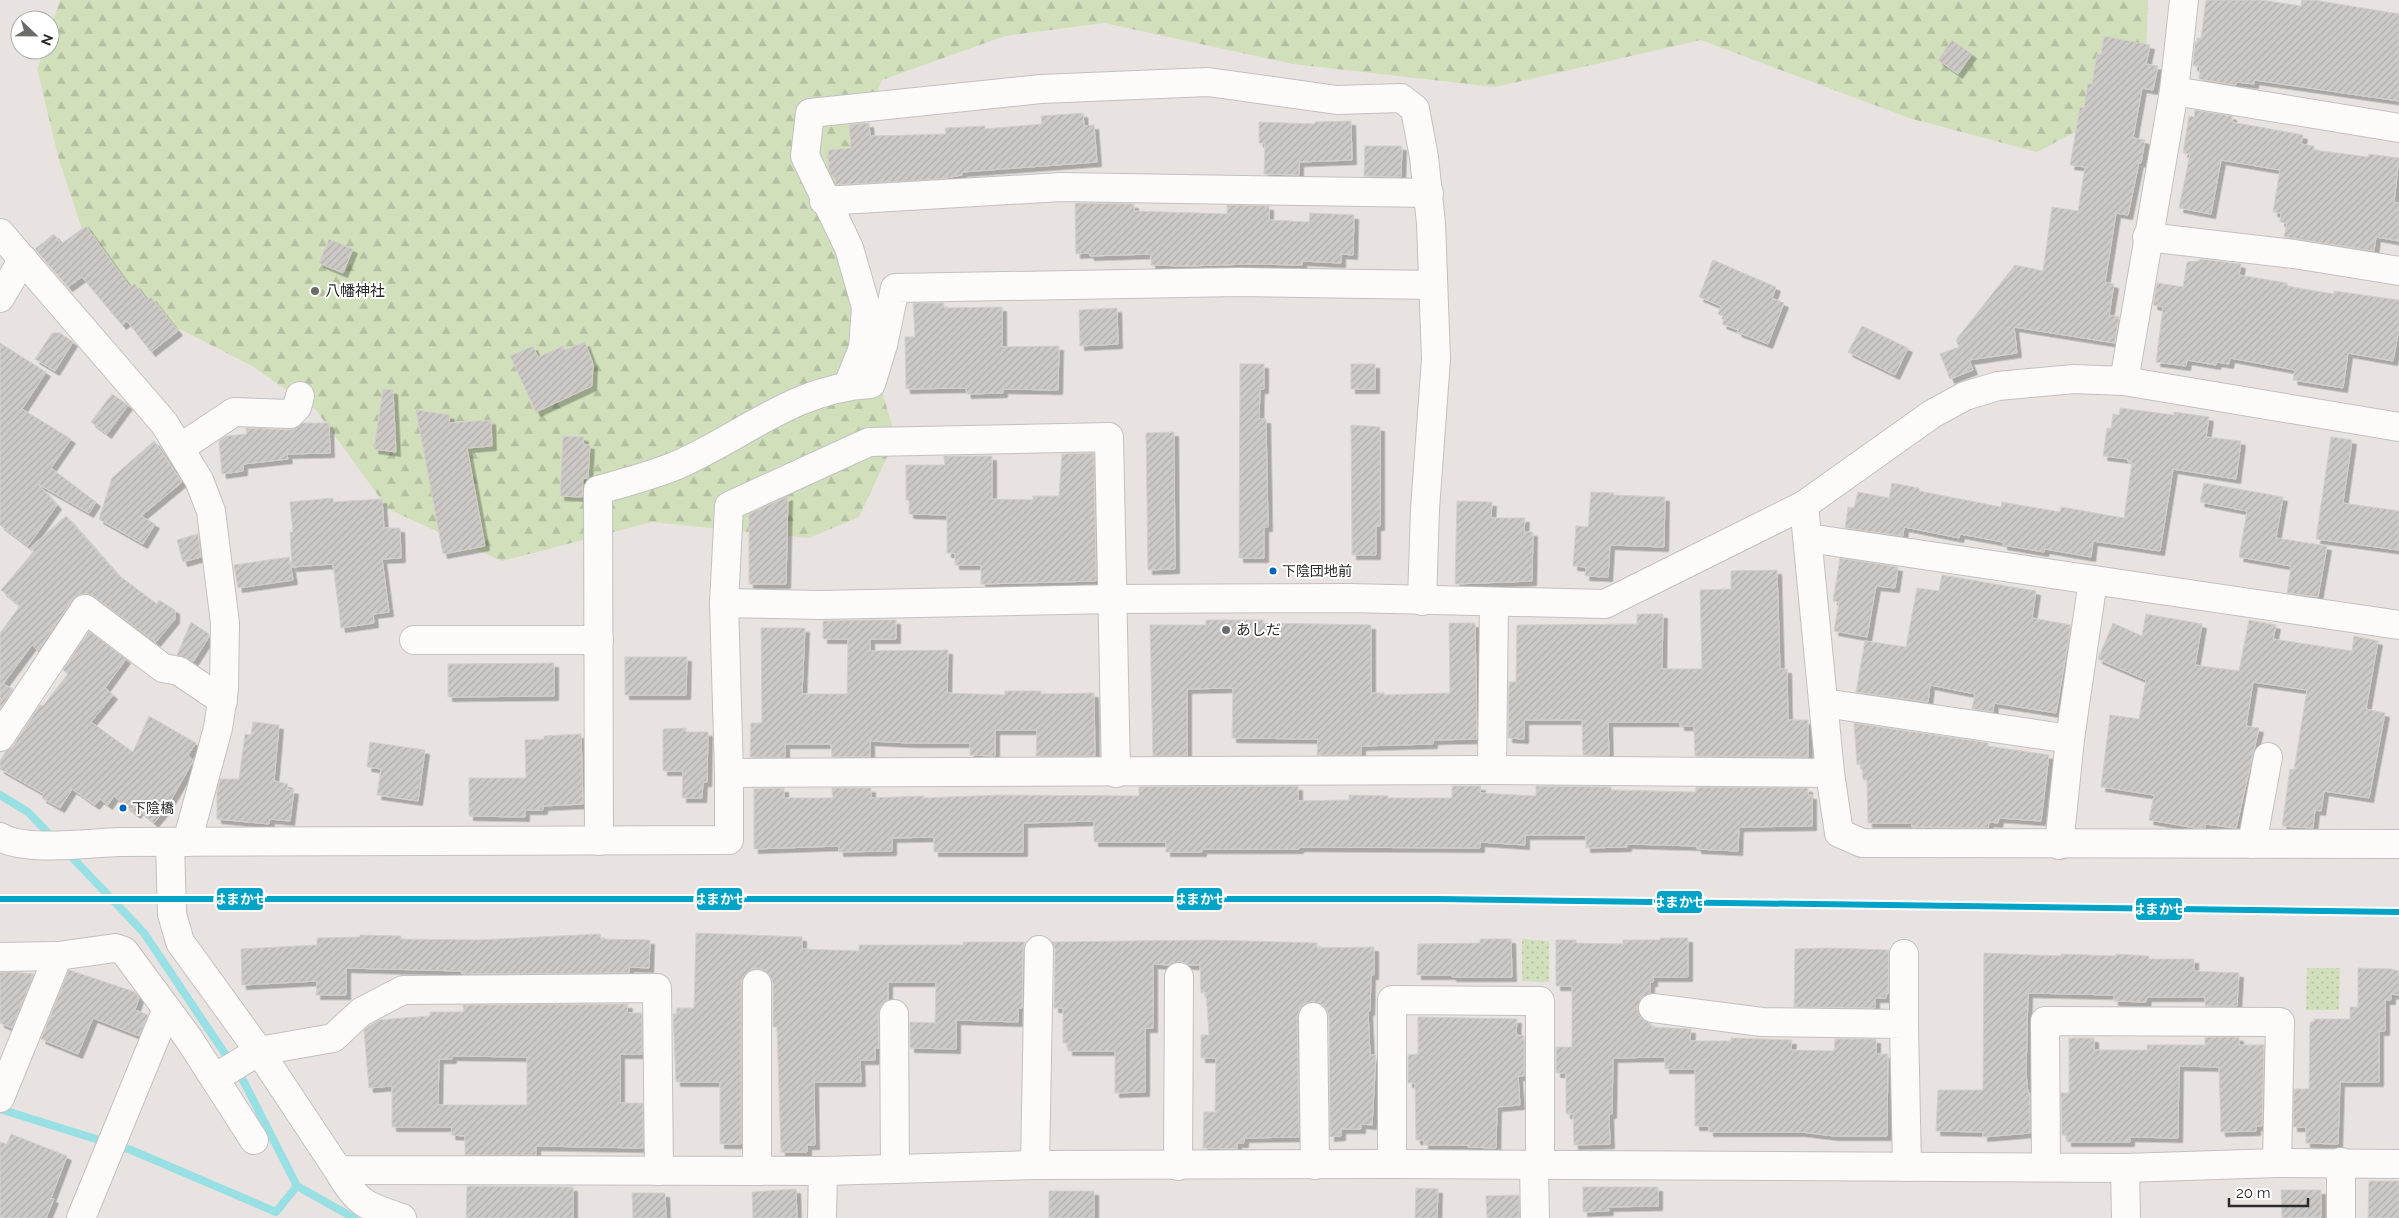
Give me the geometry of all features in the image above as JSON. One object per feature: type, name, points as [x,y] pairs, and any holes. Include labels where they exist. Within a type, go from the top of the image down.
[{"type":"street","points":[[2124,381],[2147,237],[2174,91],[2184,0]]},
{"type":"street","points":[[848,385],[863,348],[866,307],[849,248],[824,201],[805,156],[810,113],[1041,89],[1208,82],[1337,100],[1401,98],[1415,109],[1429,193],[1433,285],[1436,359],[1425,509],[1422,601]]},
{"type":"street","points":[[2174,91],[2399,128]]},
{"type":"street","points":[[824,201],[1061,187],[1429,193]]},
{"type":"street","points":[[0,233],[164,423],[206,495],[214,527],[225,623],[226,669],[218,728],[178,842],[172,914],[180,942],[254,1054],[357,1199],[373,1208],[402,1218]]},
{"type":"street","points":[[2147,237],[2294,254],[2399,272]]},
{"type":"street","points":[[0,298],[23,259]]},
{"type":"street","points":[[599,841],[598,490],[675,466],[802,398],[848,385],[871,384],[883,345],[895,288],[1239,282],[1433,285]]},
{"type":"street","points":[[724,603],[820,605],[1113,599],[1350,598],[1605,604],[1804,505],[1932,414],[1965,396],[1998,386],[2074,379],[2124,381],[2399,427]]},
{"type":"street","points":[[180,448],[234,412],[290,414],[297,407],[300,396]]},
{"type":"street","points":[[0,837],[15,844],[729,840],[724,603],[729,506],[869,442],[1109,437],[1116,773]]},
{"type":"street","points":[[1804,505],[1830,773],[1839,833],[1862,843],[2058,845],[2399,844]]},
{"type":"street","points":[[1808,538],[2399,625]]},
{"type":"street","points":[[2058,845],[2070,739],[2093,580]]},
{"type":"street","points":[[1492,770],[1494,602]]},
{"type":"street","points":[[0,737],[84,609],[163,668],[179,671],[223,701]]},
{"type":"street","points":[[414,640],[598,640]]},
{"type":"street","points":[[1824,703],[2070,739]]},
{"type":"street","points":[[2252,844],[2268,758]]},
{"type":"street","points":[[729,773],[1116,773],[1492,770],[1830,773]]},
{"type":"street","points":[[0,957],[58,956],[115,948],[121,949],[220,1075],[254,1140]]},
{"type":"street","points":[[1035,1165],[1039,950]]},
{"type":"street","points":[[1904,954],[1907,1167]]},
{"type":"street","points":[[0,1098],[58,956]]},
{"type":"street","points":[[1178,1166],[1179,976]]},
{"type":"street","points":[[757,984],[757,1171]]},
{"type":"street","points":[[220,1075],[254,1054],[333,1038],[361,1012],[403,990],[657,988],[659,1171]]},
{"type":"street","points":[[1392,1164],[1392,1000],[1540,1001],[1535,1218]]},
{"type":"street","points":[[1653,1008],[1762,1022],[1904,1024]]},
{"type":"street","points":[[82,1218],[167,1009]]},
{"type":"street","points":[[894,1014],[895,1170]]},
{"type":"street","points":[[1313,1017],[1316,1164]]},
{"type":"street","points":[[2046,1167],[2045,1021],[2280,1022],[2277,1163]]},
{"type":"street","points":[[338,1170],[823,1171],[1035,1165],[1178,1166],[1316,1164],[2125,1168],[2341,1162],[2399,1164]]},
{"type":"street","points":[[2341,1162],[2341,1218]]},
{"type":"street","points":[[2125,1168],[2126,1218]]},
{"type":"street","points":[[822,1218],[823,1171]]},
{"type":"green space","points":[[60,0],[2148,0],[2146,55],[2088,125],[2037,152],[1909,118],[1701,40],[1495,87],[1293,64],[1104,23],[1005,36],[882,80],[850,161],[843,264],[896,438],[859,517],[809,538],[652,522],[502,561],[388,509],[316,410],[252,366],[102,289],[59,160],[37,69],[40,60],[60,60],[60,10],[57,10]]},
{"type":"green space","points":[[1522,939],[1549,941],[1549,982],[1522,981]]},
{"type":"green space","points":[[2307,968],[2340,968],[2339,1010],[2306,1010]]},
{"type":"building","points":[[2206,0],[2261,0],[2301,6],[2302,0],[2314,0],[2399,14],[2399,101],[2254,80],[2254,84],[2236,82],[2236,85],[2199,79],[2200,66],[2193,66],[2195,42],[2197,42],[2197,38],[2201,38]]},
{"type":"building","points":[[2104,36],[2150,45],[2146,64],[2158,66],[2153,90],[2142,88],[2133,138],[2145,140],[2141,163],[2139,162],[2128,215],[2116,213],[2105,282],[2114,284],[2109,315],[2119,317],[2115,343],[2014,327],[2017,353],[1969,360],[1973,370],[1950,379],[1940,354],[1959,347],[1956,340],[2015,265],[2043,271],[2052,207],[2078,211],[2085,167],[2070,165],[2080,107],[2084,108],[2088,83],[2092,84],[2097,54],[2101,55]]},
{"type":"building","points":[[1952,40],[1972,54],[1958,74],[1938,60]]},
{"type":"building","points":[[2195,110],[2232,116],[2232,122],[2303,135],[2301,144],[2314,146],[2314,150],[2368,157],[2369,154],[2399,158],[2394,202],[2399,203],[2399,241],[2376,237],[2374,251],[2284,237],[2287,223],[2280,222],[2281,213],[2273,212],[2280,170],[2221,160],[2211,214],[2179,208],[2190,154],[2183,153],[2189,116],[2194,117]]},
{"type":"building","points":[[1083,113],[1084,126],[1094,125],[1097,162],[962,172],[962,175],[939,179],[836,185],[835,177],[832,177],[829,171],[828,150],[851,148],[849,125],[869,123],[870,136],[946,134],[945,128],[985,126],[985,129],[1042,124],[1041,116]]},
{"type":"building","points":[[1351,121],[1352,160],[1299,162],[1299,175],[1264,174],[1265,143],[1259,143],[1259,122],[1315,124],[1315,122]]},
{"type":"building","points":[[1365,146],[1402,146],[1401,177],[1364,176]]},
{"type":"building","points":[[1075,203],[1134,204],[1134,211],[1227,214],[1227,205],[1269,206],[1269,220],[1309,222],[1310,213],[1354,215],[1353,255],[1341,254],[1341,263],[1302,261],[1302,265],[1186,266],[1151,265],[1151,254],[1090,256],[1089,253],[1076,254]]},
{"type":"building","points":[[86,226],[130,287],[135,284],[147,300],[151,297],[178,331],[151,352],[127,321],[122,325],[82,277],[68,287],[35,249],[54,234],[61,244]]},
{"type":"building","points":[[329,239],[353,249],[343,273],[319,263]]},
{"type":"building","points":[[2200,259],[2241,264],[2239,275],[2287,283],[2287,286],[2334,294],[2334,291],[2399,300],[2399,329],[2393,361],[2348,353],[2343,388],[2293,380],[2295,370],[2230,358],[2229,364],[2217,362],[2216,365],[2187,360],[2186,366],[2156,362],[2163,307],[2153,305],[2157,283],[2183,287],[2187,262],[2199,261]]},
{"type":"building","points":[[1713,260],[1776,287],[1772,298],[1784,303],[1768,344],[1722,324],[1725,317],[1718,314],[1721,306],[1699,297]]},
{"type":"building","points":[[913,303],[944,303],[944,308],[1002,307],[1002,347],[1059,346],[1058,390],[1003,389],[1003,393],[967,394],[966,388],[906,389],[905,337],[915,337]]},
{"type":"building","points":[[1117,308],[1118,344],[1080,346],[1079,310]]},
{"type":"building","points":[[1862,326],[1908,348],[1895,375],[1848,352]]},
{"type":"building","points":[[52,333],[60,333],[73,342],[55,371],[35,359]]},
{"type":"building","points":[[585,342],[593,364],[592,386],[536,412],[510,356],[533,346],[538,357],[563,346],[565,350]]},
{"type":"building","points":[[0,343],[46,372],[22,409],[71,439],[51,468],[96,502],[89,513],[38,484],[57,505],[28,546],[0,525]]},
{"type":"building","points":[[1240,364],[1264,364],[1264,389],[1260,389],[1259,419],[1266,419],[1268,527],[1264,527],[1264,558],[1239,558]]},
{"type":"building","points":[[1351,364],[1375,364],[1375,389],[1351,389]]},
{"type":"building","points":[[383,389],[393,390],[396,452],[374,449]]},
{"type":"building","points":[[112,394],[128,405],[107,434],[91,422]]},
{"type":"building","points":[[2120,408],[2174,415],[2174,412],[2209,417],[2206,437],[2241,441],[2236,479],[2173,469],[2160,551],[2093,541],[2091,557],[2045,549],[2044,552],[2003,545],[2003,542],[1960,534],[1959,538],[1904,527],[1903,536],[1845,528],[1848,507],[1854,508],[1858,492],[1889,498],[1892,483],[1919,488],[1919,491],[2001,507],[2002,502],[2060,512],[2061,507],[2124,518],[2132,462],[2128,462],[2128,459],[2103,456],[2107,428],[2111,429],[2113,414],[2119,415]]},
{"type":"building","points":[[416,410],[450,415],[449,423],[491,420],[492,446],[467,448],[485,546],[443,554]]},
{"type":"building","points":[[303,423],[329,423],[330,453],[287,454],[288,459],[243,464],[243,471],[222,474],[219,441],[226,436],[247,434],[246,428],[290,430]]},
{"type":"building","points":[[1351,425],[1380,427],[1380,526],[1376,526],[1376,555],[1352,555]]},
{"type":"building","points":[[1174,432],[1175,569],[1148,570],[1146,433]]},
{"type":"building","points":[[563,436],[584,437],[583,444],[590,445],[588,478],[583,479],[582,497],[560,496]]},
{"type":"building","points":[[2331,437],[2352,440],[2343,503],[2399,511],[2399,550],[2316,539]]},
{"type":"building","points":[[154,441],[182,482],[141,516],[155,524],[143,544],[99,519],[112,478]]},
{"type":"building","points":[[1094,453],[1096,581],[981,584],[981,565],[955,565],[955,553],[947,553],[947,515],[909,514],[909,500],[906,500],[906,465],[945,465],[944,456],[992,456],[992,499],[1033,500],[1033,496],[1059,496],[1062,454]]},
{"type":"building","points":[[2204,483],[2283,497],[2276,538],[2327,546],[2318,597],[2287,593],[2291,566],[2239,557],[2247,511],[2200,502]]},
{"type":"building","points":[[1591,492],[1614,493],[1613,495],[1665,497],[1664,547],[1610,545],[1608,577],[1585,576],[1586,567],[1573,566],[1576,526],[1588,527]]},
{"type":"building","points":[[788,496],[786,584],[749,584],[749,514]]},
{"type":"building","points":[[333,498],[333,502],[382,499],[384,528],[400,528],[401,558],[382,559],[389,612],[373,614],[374,623],[341,628],[333,564],[292,567],[290,532],[293,532],[290,502]]},
{"type":"building","points":[[1457,501],[1492,502],[1491,518],[1525,518],[1524,532],[1533,532],[1532,581],[1455,584]]},
{"type":"building","points":[[66,516],[117,574],[157,604],[159,600],[175,610],[175,619],[156,642],[94,597],[86,593],[78,595],[72,600],[38,651],[32,645],[3,684],[13,689],[0,709],[0,633],[20,606],[1,590],[34,551],[30,548]]},
{"type":"building","points":[[198,534],[201,557],[183,562],[177,540]]},
{"type":"building","points":[[289,557],[293,580],[238,588],[234,565]]},
{"type":"building","points":[[1840,558],[1898,567],[1895,588],[1876,586],[1867,637],[1834,631],[1839,602],[1833,601]]},
{"type":"building","points":[[1777,570],[1780,669],[1787,669],[1788,720],[1808,720],[1808,757],[1695,756],[1694,726],[1680,726],[1680,722],[1608,722],[1609,755],[1583,755],[1582,720],[1524,720],[1524,739],[1508,738],[1509,682],[1516,682],[1517,625],[1637,624],[1637,614],[1663,614],[1662,669],[1702,669],[1700,590],[1731,589],[1731,571]]},
{"type":"building","points":[[1942,575],[2036,591],[2032,618],[2071,625],[2056,713],[1994,703],[1993,712],[1972,709],[1975,694],[1930,685],[1928,702],[1856,692],[1865,641],[1906,647],[1917,588],[1939,591]]},
{"type":"building","points":[[2146,614],[2202,624],[2195,665],[2239,671],[2249,620],[2276,625],[2273,639],[2352,651],[2354,636],[2378,641],[2366,709],[2385,713],[2369,798],[2324,791],[2321,811],[2315,810],[2313,828],[2282,826],[2290,769],[2294,770],[2307,690],[2253,682],[2246,726],[2259,728],[2236,828],[2205,824],[2205,828],[2196,828],[2149,820],[2154,795],[2101,787],[2110,715],[2139,719],[2146,680],[2098,659],[2113,623],[2142,636]]},
{"type":"building","points":[[896,620],[896,639],[870,639],[870,651],[948,650],[947,693],[1005,695],[1005,691],[1041,691],[1041,694],[1094,693],[1095,756],[1036,756],[1037,730],[995,730],[995,756],[970,755],[970,743],[870,741],[870,757],[832,757],[831,744],[785,744],[785,757],[750,757],[751,723],[762,723],[761,628],[805,628],[802,694],[847,694],[848,639],[823,639],[823,621]]},
{"type":"building","points":[[1206,620],[1263,620],[1263,623],[1371,625],[1371,693],[1384,693],[1384,695],[1450,693],[1449,623],[1475,623],[1477,739],[1433,740],[1433,744],[1361,746],[1361,755],[1317,755],[1318,739],[1232,738],[1233,688],[1187,689],[1187,756],[1153,756],[1150,625],[1206,625]]},
{"type":"building","points":[[191,622],[209,634],[193,662],[177,655]]},
{"type":"building","points":[[89,631],[126,659],[105,688],[113,695],[91,722],[133,752],[149,716],[196,743],[188,755],[193,761],[167,807],[154,823],[139,810],[136,814],[114,796],[108,805],[100,799],[95,805],[72,789],[60,808],[42,798],[44,794],[0,769],[0,761],[6,751],[13,746],[40,705],[43,706],[68,674],[63,670]]},
{"type":"building","points":[[625,657],[687,657],[686,695],[625,695]]},
{"type":"building","points":[[554,663],[554,696],[448,697],[448,664]]},
{"type":"building","points":[[253,722],[279,725],[274,781],[288,784],[287,789],[294,790],[290,821],[270,819],[269,824],[217,819],[217,791],[220,779],[239,779],[245,734],[251,735]]},
{"type":"building","points":[[1854,723],[1988,743],[1988,746],[2049,755],[2041,821],[1999,818],[1998,823],[1989,822],[1988,828],[1912,827],[1912,823],[1868,823],[1867,780],[1863,780],[1862,764],[1857,765]]},
{"type":"building","points":[[686,728],[686,732],[708,732],[707,782],[703,782],[702,798],[682,798],[683,771],[663,771],[663,729]]},
{"type":"building","points":[[581,734],[583,804],[543,806],[543,810],[525,810],[525,817],[469,816],[469,778],[526,778],[525,740],[544,739],[544,736]]},
{"type":"building","points":[[370,742],[425,750],[418,801],[377,795],[381,769],[367,767]]},
{"type":"building","points":[[1298,786],[1298,801],[1349,800],[1349,795],[1388,796],[1388,798],[1452,798],[1452,786],[1481,786],[1480,793],[1536,796],[1536,786],[1611,787],[1611,790],[1696,792],[1696,787],[1808,788],[1808,795],[1812,795],[1812,826],[1739,827],[1738,851],[1697,849],[1697,846],[1627,844],[1627,847],[1586,848],[1586,835],[1525,835],[1525,845],[1480,842],[1480,848],[1299,847],[1299,849],[1202,849],[1202,852],[1166,852],[1166,842],[1094,842],[1094,821],[1023,823],[1023,852],[934,852],[934,837],[892,838],[892,851],[839,852],[839,846],[754,849],[754,789],[784,788],[784,798],[833,798],[832,788],[871,788],[871,798],[924,796],[924,798],[999,795],[1139,796],[1139,787]]},
{"type":"building","points":[[696,933],[802,937],[802,949],[859,951],[859,945],[963,945],[963,942],[1025,942],[1023,950],[1022,1008],[1018,1008],[1018,1022],[956,1020],[956,1049],[910,1048],[910,1022],[935,1023],[936,982],[888,982],[888,1000],[881,1006],[878,1014],[879,1048],[875,1048],[875,1060],[860,1060],[861,1082],[814,1082],[815,1145],[807,1145],[807,1152],[781,1152],[777,1027],[773,1027],[773,984],[770,976],[764,970],[757,968],[750,970],[744,976],[741,984],[741,1144],[720,1144],[720,1082],[676,1082],[673,1014],[676,1014],[677,1008],[694,1008]]},
{"type":"building","points":[[600,934],[601,939],[650,940],[649,968],[629,967],[629,973],[462,974],[462,971],[346,968],[346,995],[316,995],[317,981],[242,985],[241,949],[317,945],[317,938],[360,937],[360,935],[401,936],[401,939],[478,940]]},
{"type":"building","points":[[1660,938],[1688,938],[1688,977],[1653,977],[1653,982],[1650,982],[1650,993],[1641,998],[1638,1006],[1638,1014],[1643,1020],[1651,1023],[1651,1027],[1691,1029],[1690,1041],[1731,1041],[1731,1038],[1792,1040],[1791,1050],[1834,1051],[1835,1039],[1876,1039],[1876,1054],[1888,1054],[1887,1136],[1834,1136],[1801,1132],[1709,1132],[1709,1126],[1695,1126],[1695,1069],[1665,1069],[1665,1057],[1613,1058],[1612,1114],[1609,1114],[1610,1144],[1574,1145],[1573,1114],[1566,1114],[1566,1073],[1556,1073],[1556,1047],[1572,1047],[1572,986],[1556,986],[1556,940],[1576,940],[1576,943],[1623,944],[1623,940],[1660,940]]},
{"type":"building","points":[[1480,939],[1511,939],[1512,977],[1417,975],[1418,944],[1480,943]]},
{"type":"building","points":[[1209,940],[1317,943],[1317,948],[1374,947],[1374,975],[1371,975],[1370,1011],[1368,1011],[1370,1055],[1376,1055],[1372,1125],[1361,1124],[1361,1129],[1341,1129],[1341,1136],[1330,1137],[1329,1017],[1327,1009],[1321,1004],[1312,1001],[1300,1009],[1297,1017],[1299,1137],[1244,1138],[1244,1143],[1237,1143],[1237,1149],[1203,1148],[1204,1112],[1215,1112],[1216,1058],[1201,1058],[1201,1035],[1209,1035],[1206,992],[1201,993],[1200,965],[1189,965],[1180,961],[1170,965],[1153,964],[1153,1028],[1145,1028],[1145,1092],[1115,1093],[1115,1051],[1068,1051],[1068,1043],[1063,1043],[1063,1008],[1054,1008],[1055,950],[1052,942]]},
{"type":"building","points":[[1795,949],[1889,950],[1888,994],[1886,993],[1886,998],[1875,998],[1875,1008],[1794,1007]]},
{"type":"building","points":[[1984,953],[2061,956],[2061,954],[2116,956],[2116,954],[2149,956],[2149,959],[2194,959],[2194,971],[2239,973],[2237,1006],[2205,1006],[2205,997],[2147,997],[2146,1002],[2114,1001],[2114,995],[2028,993],[2026,1074],[2028,1093],[2030,1093],[2030,1133],[1983,1137],[1983,1132],[1936,1131],[1938,1090],[1983,1090]]},
{"type":"building","points":[[2358,968],[2399,971],[2399,995],[2391,994],[2391,1000],[2385,1000],[2385,1031],[2379,1031],[2379,1082],[2340,1082],[2338,1144],[2306,1143],[2306,1127],[2293,1127],[2294,1089],[2309,1089],[2310,1022],[2314,1022],[2314,1019],[2350,1019],[2350,1007],[2358,1007]]},
{"type":"building","points":[[69,970],[135,992],[139,998],[135,1010],[148,1015],[139,1036],[93,1018],[78,1054],[41,1039]]},
{"type":"building","points":[[0,973],[34,974],[12,1028],[0,1023]]},
{"type":"building","points":[[628,1004],[627,1013],[642,1013],[642,1054],[620,1054],[620,1103],[643,1103],[643,1148],[536,1146],[536,1155],[465,1155],[465,1136],[451,1135],[452,1127],[392,1127],[392,1086],[369,1088],[364,1030],[378,1020],[430,1016],[430,1012],[464,1012],[463,1005]],"holes":[[[452,1056],[527,1057],[527,1105],[438,1105],[439,1059],[452,1059]]]},
{"type":"building","points":[[1418,1017],[1517,1019],[1516,1035],[1524,1036],[1524,1076],[1518,1076],[1520,1105],[1497,1107],[1496,1148],[1468,1147],[1468,1145],[1424,1145],[1424,1140],[1416,1140],[1415,1083],[1408,1083],[1408,1055],[1418,1054]]},
{"type":"building","points":[[2205,1037],[2239,1037],[2239,1045],[2264,1045],[2262,1126],[2256,1126],[2256,1131],[2221,1132],[2219,1067],[2179,1066],[2178,1138],[2130,1137],[2130,1142],[2067,1142],[2067,1136],[2062,1135],[2061,1093],[2069,1093],[2069,1038],[2094,1038],[2094,1050],[2147,1050],[2147,1045],[2205,1045]]},
{"type":"building","points":[[11,1134],[67,1156],[51,1198],[54,1199],[46,1218],[0,1218],[0,1142],[7,1144]]},
{"type":"building","points":[[2369,1181],[2399,1181],[2399,1218],[2368,1218]]},
{"type":"building","points":[[467,1186],[573,1187],[573,1218],[466,1218]]},
{"type":"building","points":[[1583,1187],[1658,1187],[1658,1206],[1608,1207],[1609,1211],[1583,1212]]},
{"type":"building","points":[[1416,1188],[1438,1189],[1437,1218],[1415,1218]]},
{"type":"building","points":[[796,1189],[797,1218],[753,1218],[752,1192]]},
{"type":"building","points":[[2281,1190],[2321,1190],[2321,1217],[2282,1218]]},
{"type":"building","points":[[1049,1191],[1094,1191],[1094,1218],[1049,1218]]},
{"type":"building","points":[[632,1193],[665,1193],[666,1218],[633,1218]]},
{"type":"building","points":[[1519,1195],[1519,1218],[1487,1218],[1486,1196]]},
{"type":"waterway","points":[[0,795],[28,812],[54,839]]},
{"type":"waterway","points":[[67,852],[144,933],[244,1082],[297,1186],[354,1218]]},
{"type":"waterway","points":[[0,1109],[131,1150],[276,1212],[297,1186]]},
{"type":"transit line","name":"はまかぜ","points":[[0,899],[1438,899],[2399,912]]},
{"type":"place","name":"八幡神社","points":[[315,291]]},
{"type":"place","name":"下陰団地前","points":[[1273,571]]},
{"type":"place","name":"あしだ","points":[[1226,630]]},
{"type":"place","name":"下陰橋","points":[[123,808]]}]
